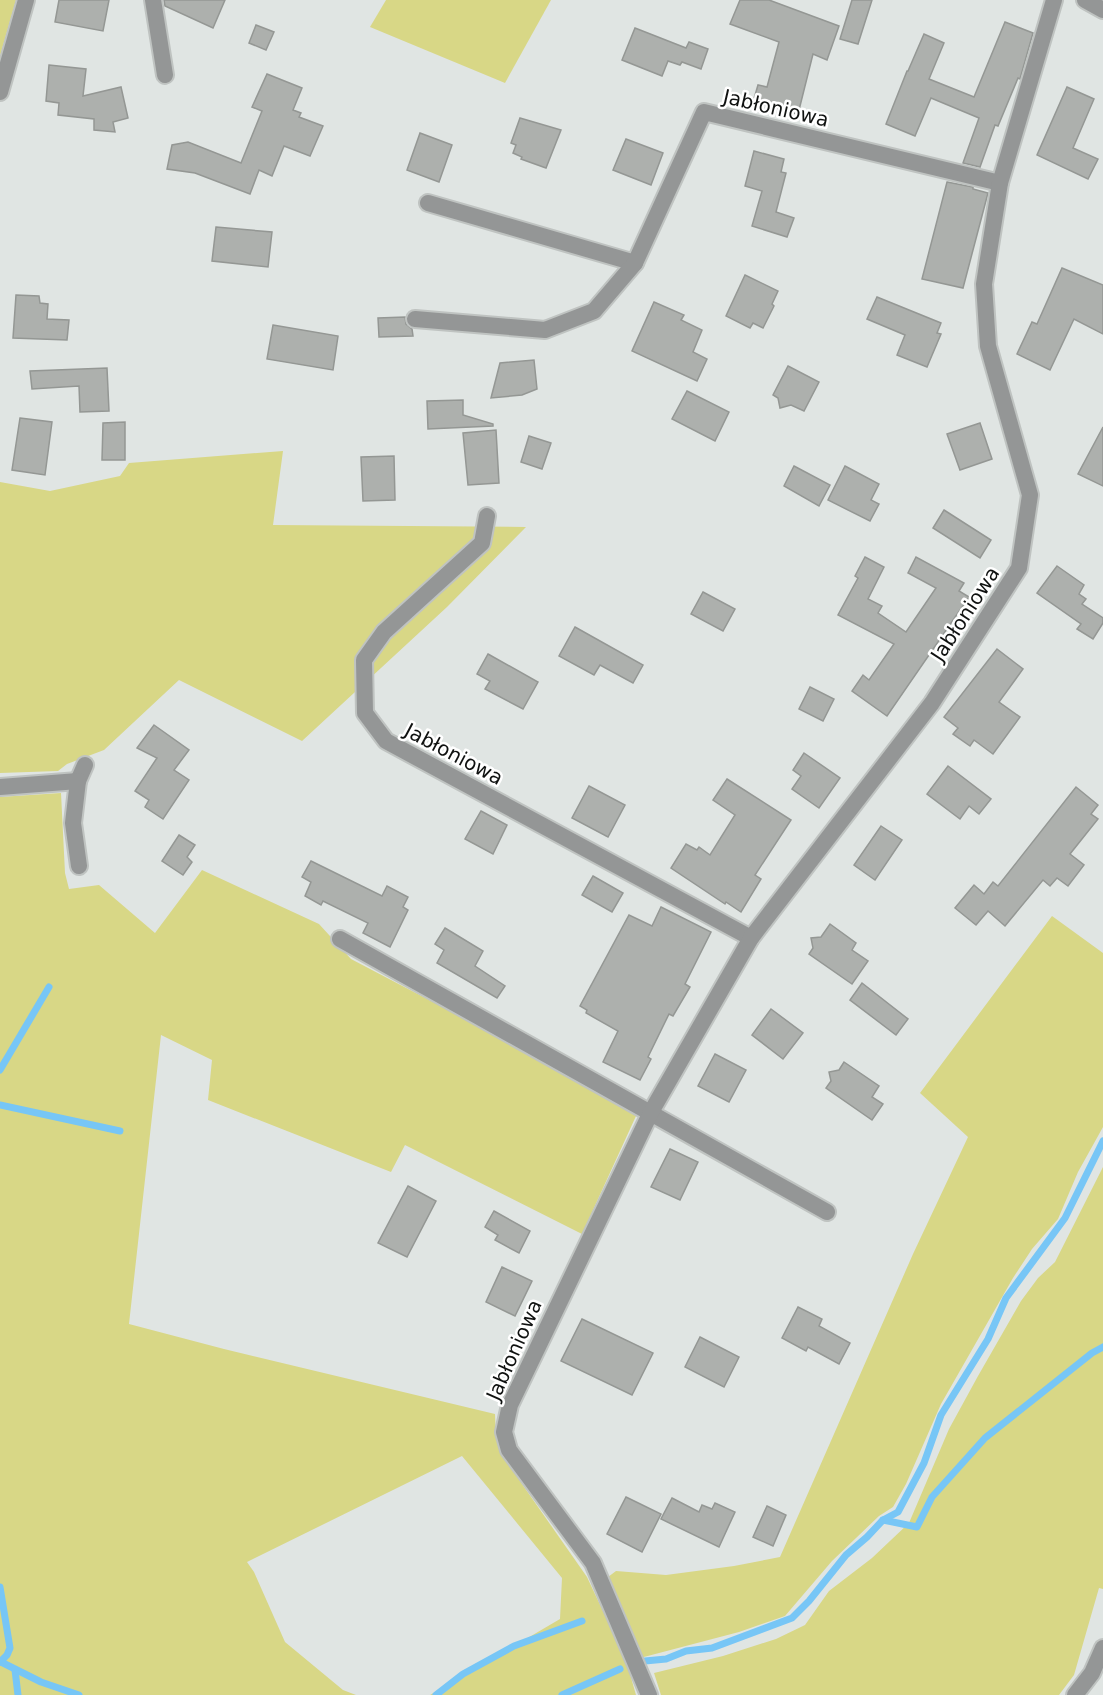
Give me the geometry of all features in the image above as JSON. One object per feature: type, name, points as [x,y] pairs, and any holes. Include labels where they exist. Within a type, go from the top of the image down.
[{"type":"street","points":[[0,92],[26,0]]},
{"type":"street","points":[[153,0],[165,75]]},
{"type":"street","name":"Jabłoniowa","points":[[649,1695],[593,1563],[509,1450],[504,1432],[510,1406],[651,1112],[751,938],[932,703],[1019,568],[1030,495],[988,346],[984,284],[1000,183],[1054,0]]},
{"type":"street","points":[[1085,0],[1103,10]]},
{"type":"street","name":"Jabłoniowa","points":[[415,319],[545,330],[594,311],[635,263],[704,112],[1000,183]]},
{"type":"street","points":[[428,203],[635,263]]},
{"type":"street","name":"Jabłoniowa","points":[[487,516],[482,543],[384,632],[364,660],[365,712],[386,741],[751,938]]},
{"type":"street","points":[[0,787],[81,773],[73,823],[79,866]]},
{"type":"street","points":[[340,939],[827,1212]]},
{"type":"street","points":[[1075,1695],[1092,1673],[1103,1648]]},
{"type":"shaded area","points":[[0,0],[16,0],[0,56]]},
{"type":"shaded area","points":[[386,0],[551,0],[505,83],[370,27]]},
{"type":"shaded area","points":[[283,451],[273,525],[526,527],[447,607],[302,741],[179,680],[104,750],[67,764],[58,771],[0,773],[0,482],[50,491],[120,476],[129,463]]},
{"type":"shaded area","points":[[61,793],[65,873],[69,889],[99,885],[155,933],[202,870],[319,924],[351,959],[515,1045],[636,1116],[582,1234],[405,1145],[391,1172],[208,1100],[212,1060],[161,1035],[129,1324],[495,1414],[496,1439],[522,1484],[587,1577],[626,1660],[636,1695],[430,1695],[560,1619],[562,1578],[462,1456],[247,1562],[254,1572],[285,1642],[343,1690],[356,1695],[0,1695],[0,797]]},
{"type":"shaded area","points":[[1052,916],[1103,953],[1103,1127],[1078,1172],[1058,1219],[1032,1249],[1013,1278],[941,1404],[906,1484],[893,1507],[879,1516],[832,1561],[785,1616],[739,1632],[640,1658],[608,1577],[616,1571],[666,1575],[780,1557],[913,1254],[968,1137],[920,1093]]},
{"type":"shaded area","points":[[1103,1167],[1103,1589],[1099,1588],[1074,1675],[1059,1695],[661,1695],[654,1673],[723,1656],[776,1639],[805,1625],[829,1591],[872,1558],[909,1523],[949,1429],[1021,1301],[1038,1278],[1055,1262]]},
{"type":"building","points":[[59,0],[109,0],[103,31],[55,22]]},
{"type":"building","points":[[164,0],[225,0],[213,28],[165,6]]},
{"type":"building","points":[[740,0],[769,0],[839,26],[827,60],[813,54],[798,114],[753,102],[758,85],[767,87],[779,42],[730,24]]},
{"type":"building","points":[[852,0],[872,0],[858,44],[840,39]]},
{"type":"building","points":[[1005,22],[1033,33],[1020,79],[1018,78],[998,126],[995,125],[980,167],[963,163],[979,118],[931,98],[915,136],[886,124],[924,34],[944,43],[929,79],[974,97]]},
{"type":"building","points":[[256,25],[274,32],[266,50],[249,43]]},
{"type":"building","points":[[635,28],[686,48],[689,42],[708,49],[701,69],[682,62],[680,65],[668,61],[662,76],[622,60]]},
{"type":"building","points":[[49,65],[86,69],[83,96],[121,87],[128,118],[113,122],[115,132],[94,130],[94,119],[58,115],[59,103],[46,101]]},
{"type":"building","points":[[267,74],[302,88],[293,110],[301,113],[299,117],[323,126],[310,156],[284,146],[272,176],[259,170],[250,194],[195,173],[167,169],[172,145],[188,142],[241,163],[262,111],[252,107]]},
{"type":"building","points":[[1067,87],[1094,99],[1073,148],[1098,159],[1088,179],[1037,155]]},
{"type":"building","points":[[520,118],[561,130],[546,168],[521,159],[522,157],[513,153],[516,145],[511,143]]},
{"type":"building","points":[[420,133],[452,145],[439,182],[407,170]]},
{"type":"building","points":[[626,139],[663,153],[651,185],[613,170]]},
{"type":"building","points":[[754,151],[784,159],[781,172],[786,173],[776,212],[794,218],[787,237],[752,226],[762,191],[745,186]]},
{"type":"building","points":[[947,182],[973,187],[973,189],[988,193],[963,288],[922,279]]},
{"type":"building","points":[[216,227],[272,232],[268,267],[212,261]]},
{"type":"building","points":[[1062,268],[1103,285],[1103,334],[1074,319],[1050,370],[1017,354],[1032,322],[1037,324]]},
{"type":"building","points":[[745,275],[778,291],[772,304],[774,306],[763,328],[753,323],[750,328],[726,316]]},
{"type":"building","points":[[16,295],[39,296],[40,303],[48,304],[47,319],[69,320],[67,340],[13,338]]},
{"type":"building","points":[[877,297],[941,323],[937,333],[941,334],[927,367],[897,355],[905,335],[867,319]]},
{"type":"building","points":[[654,302],[684,315],[681,320],[702,330],[693,352],[707,359],[697,381],[632,351]]},
{"type":"building","points":[[405,317],[413,336],[379,337],[378,318]]},
{"type":"building","points":[[273,325],[338,336],[333,370],[267,359]]},
{"type":"building","points":[[534,360],[537,389],[522,395],[491,398],[500,363]]},
{"type":"building","points":[[788,366],[819,382],[804,411],[791,405],[780,408],[778,398],[773,395]]},
{"type":"building","points":[[107,368],[109,411],[80,412],[79,386],[32,389],[30,371]]},
{"type":"building","points":[[687,391],[729,412],[715,441],[672,419]]},
{"type":"building","points":[[463,400],[463,415],[493,424],[493,426],[428,429],[427,401]]},
{"type":"building","points":[[20,418],[52,422],[45,475],[12,470]]},
{"type":"building","points":[[125,422],[125,460],[102,460],[103,423]]},
{"type":"building","points":[[980,423],[992,459],[960,470],[947,434]]},
{"type":"building","points":[[1103,427],[1103,486],[1078,474]]},
{"type":"building","points":[[496,430],[499,483],[468,485],[463,433]]},
{"type":"building","points":[[529,436],[551,443],[542,469],[521,462]]},
{"type":"building","points":[[394,456],[395,500],[363,501],[361,457]]},
{"type":"building","points":[[794,466],[830,485],[819,506],[784,486]]},
{"type":"building","points":[[845,466],[879,484],[871,500],[879,504],[870,521],[828,500]]},
{"type":"building","points":[[944,510],[991,540],[980,558],[933,528]]},
{"type":"building","points":[[865,557],[884,567],[868,599],[882,606],[878,613],[906,632],[936,588],[908,573],[916,557],[964,583],[959,591],[969,597],[887,716],[852,691],[863,675],[869,680],[894,644],[838,615],[858,578],[855,576]]},
{"type":"building","points":[[1057,566],[1084,585],[1079,594],[1086,599],[1082,604],[1103,618],[1103,623],[1093,639],[1077,629],[1081,624],[1037,593]]},
{"type":"building","points":[[703,592],[735,609],[723,631],[691,614]]},
{"type":"building","points":[[575,627],[643,665],[633,683],[600,665],[594,675],[559,656]]},
{"type":"building","points":[[997,649],[1023,669],[999,702],[1020,717],[993,754],[974,740],[970,746],[953,734],[958,728],[944,717]]},
{"type":"building","points":[[488,654],[538,682],[523,709],[485,689],[490,681],[477,674]]},
{"type":"building","points":[[810,687],[834,699],[823,721],[799,709]]},
{"type":"building","points":[[154,725],[189,750],[174,770],[189,780],[163,819],[145,807],[149,800],[135,791],[157,758],[137,748]]},
{"type":"building","points":[[804,753],[840,778],[819,808],[792,789],[801,776],[793,770]]},
{"type":"building","points":[[948,766],[991,799],[979,814],[969,806],[960,819],[927,794]]},
{"type":"building","points":[[727,779],[791,820],[755,875],[761,879],[741,912],[671,868],[686,844],[697,850],[699,847],[710,855],[735,815],[713,800]]},
{"type":"building","points":[[589,786],[625,805],[608,837],[572,818]]},
{"type":"building","points":[[1076,787],[1098,805],[1091,814],[1098,819],[1070,854],[1084,865],[1068,886],[1057,878],[1050,886],[1043,880],[1005,926],[988,911],[976,925],[955,908],[974,885],[984,894],[993,882],[998,886]]},
{"type":"building","points":[[481,811],[507,825],[493,854],[465,839]]},
{"type":"building","points":[[881,826],[902,840],[875,880],[854,865]]},
{"type":"building","points":[[179,835],[195,845],[187,857],[192,862],[183,875],[162,861]]},
{"type":"building","points":[[311,861],[382,896],[387,886],[408,897],[403,907],[408,910],[390,947],[363,933],[368,923],[323,901],[321,905],[305,896],[311,882],[302,877]]},
{"type":"building","points":[[593,876],[623,893],[612,912],[582,895]]},
{"type":"building","points":[[661,907],[711,932],[685,984],[690,987],[673,1016],[669,1014],[648,1057],[651,1059],[640,1080],[603,1062],[618,1031],[586,1013],[587,1010],[580,1006],[629,915],[652,926]]},
{"type":"building","points":[[830,924],[856,943],[852,950],[868,961],[852,984],[809,954],[813,948],[811,938],[821,937]]},
{"type":"building","points":[[445,928],[483,951],[475,966],[505,986],[497,998],[437,963],[444,950],[435,944]]},
{"type":"building","points":[[862,983],[908,1019],[896,1035],[850,1000]]},
{"type":"building","points":[[771,1009],[803,1033],[783,1059],[752,1035]]},
{"type":"building","points":[[715,1054],[746,1070],[729,1102],[698,1086]]},
{"type":"building","points":[[844,1062],[879,1086],[872,1097],[883,1104],[872,1120],[826,1088],[831,1081],[829,1072],[839,1070]]},
{"type":"building","points":[[670,1149],[698,1162],[680,1200],[651,1187]]},
{"type":"building","points":[[408,1186],[436,1201],[407,1257],[378,1243]]},
{"type":"building","points":[[494,1211],[530,1231],[519,1253],[495,1240],[498,1235],[485,1227]]},
{"type":"building","points":[[502,1267],[532,1281],[515,1316],[486,1302]]},
{"type":"building","points":[[798,1307],[822,1319],[819,1326],[850,1343],[839,1364],[808,1347],[806,1351],[782,1338]]},
{"type":"building","points":[[582,1319],[653,1353],[632,1395],[561,1361]]},
{"type":"building","points":[[700,1337],[739,1357],[724,1387],[685,1367]]},
{"type":"building","points":[[626,1497],[661,1514],[642,1552],[607,1534]]},
{"type":"building","points":[[672,1498],[699,1512],[702,1505],[712,1509],[715,1503],[735,1512],[719,1547],[661,1519]]},
{"type":"building","points":[[767,1506],[786,1515],[773,1546],[753,1537]]},
{"type":"waterway","points":[[0,1070],[49,987]]},
{"type":"waterway","points":[[0,1105],[120,1131]]},
{"type":"waterway","points":[[645,1661],[666,1659],[686,1651],[712,1648],[792,1618],[809,1601],[846,1555],[883,1520],[898,1512],[924,1463],[941,1415],[988,1339],[1006,1298],[1065,1218],[1103,1141]]},
{"type":"waterway","points":[[883,1520],[917,1527],[932,1497],[985,1438],[1092,1353],[1103,1347]]},
{"type":"waterway","points":[[0,1587],[10,1648],[0,1662]]},
{"type":"waterway","points":[[436,1695],[463,1674],[514,1646],[582,1621]]},
{"type":"waterway","points":[[1,1662],[41,1682],[79,1695]]},
{"type":"waterway","points":[[562,1695],[620,1669]]},
{"type":"waterway","points":[[15,1670],[18,1695]]}]
